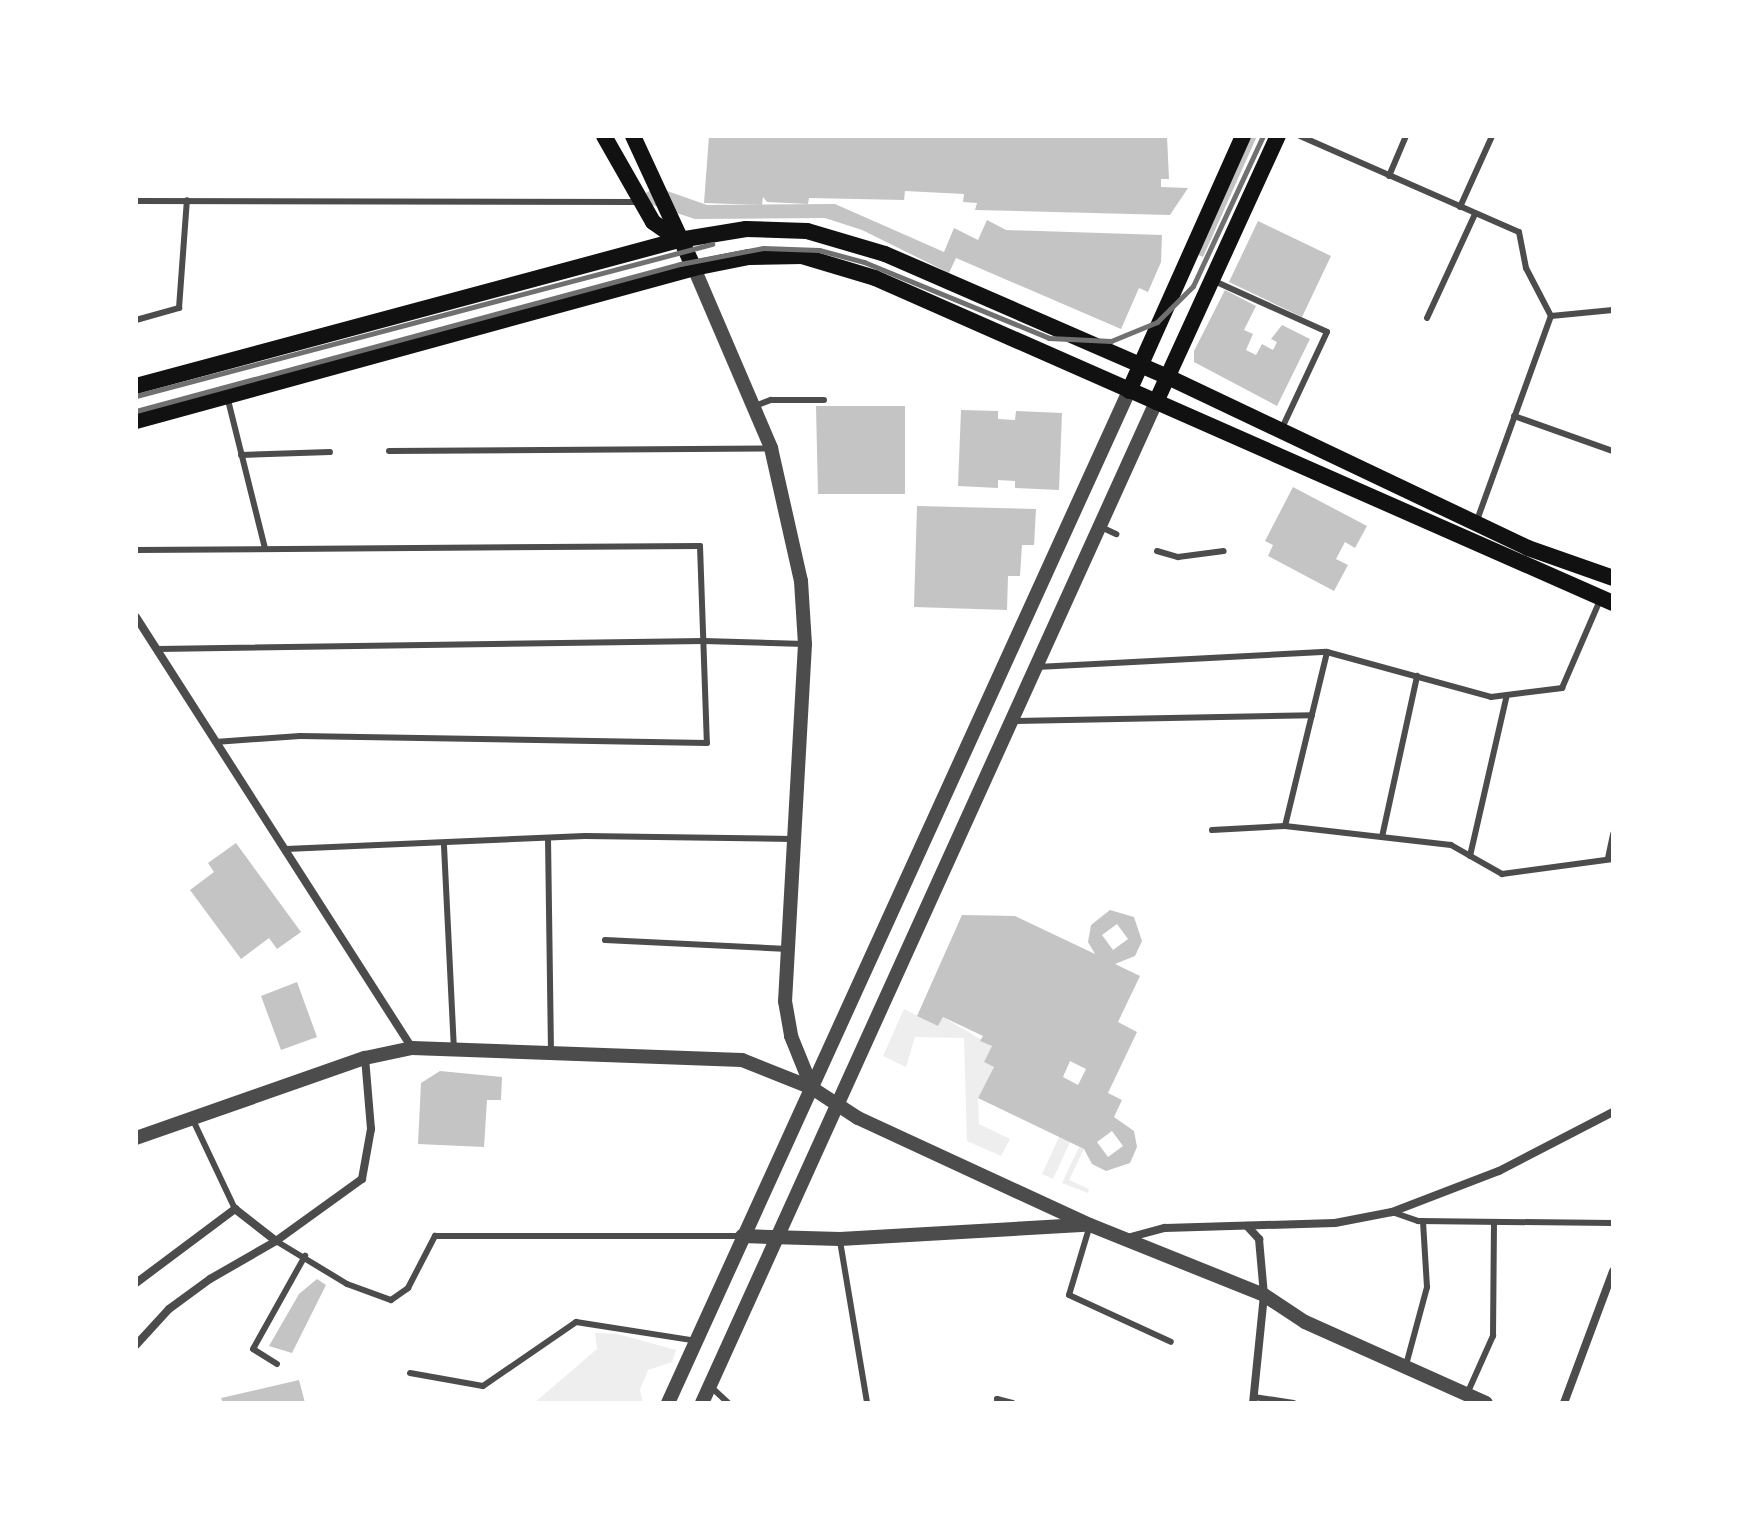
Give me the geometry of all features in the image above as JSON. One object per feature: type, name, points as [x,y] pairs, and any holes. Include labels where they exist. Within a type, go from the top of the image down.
[{"type":"main road","points":[[604,136],[653,222],[679,240]]},
{"type":"main road","points":[[633,136],[663,193],[679,240],[694,268]]},
{"type":"main road","points":[[1129,391],[1243,136]]},
{"type":"main road","points":[[1156,402],[1278,136]]},
{"type":"main road","points":[[136,386],[679,240],[746,229],[807,231],[844,239],[1168,377],[1476,524],[1563,563],[1613,578]]},
{"type":"main road","points":[[136,421],[694,268],[749,257],[802,256],[837,264],[1606,601]]},
{"type":"street","points":[[694,268],[771,448],[801,581],[805,644],[788,949],[789,1025],[812,1088]]},
{"type":"street","points":[[668,1403],[1129,391]]},
{"type":"street","points":[[702,1403],[1156,402]]},
{"type":"street","points":[[136,617],[212,742],[286,849],[412,1048]]},
{"type":"street","points":[[136,1138],[365,1058],[412,1048],[742,1060],[812,1088],[835,1104],[1090,1225],[1264,1295],[1305,1322],[1486,1403]]},
{"type":"street","points":[[136,1345],[169,1309],[210,1279],[276,1241],[362,1179],[371,1129],[365,1058]]},
{"type":"street","points":[[1126,1239],[1165,1228],[1335,1223],[1392,1212],[1499,1171],[1613,1112]]},
{"type":"street","points":[[136,1283],[235,1209],[276,1241]]},
{"type":"street","points":[[742,1236],[777,1233],[840,1239],[1090,1225]]},
{"type":"street","points":[[1247,1226],[1259,1239],[1264,1295],[1254,1400]]},
{"type":"street","points":[[1564,1403],[1613,1271]]},
{"type":"lane","points":[[1300,136],[1519,232],[1526,268],[1551,316],[1476,524]]},
{"type":"lane","points":[[1389,176],[1406,136]]},
{"type":"lane","points":[[1460,207],[1492,136]]},
{"type":"lane","points":[[136,320],[179,308],[187,200]]},
{"type":"lane","points":[[136,201],[641,202]]},
{"type":"lane","points":[[1427,318],[1475,214]]},
{"type":"lane","points":[[1212,280],[1327,332],[1280,431]]},
{"type":"lane","points":[[1551,316],[1613,310]]},
{"type":"lane","points":[[227,396],[265,548]]},
{"type":"lane","points":[[755,406],[771,400],[824,400]]},
{"type":"lane","points":[[1514,416],[1613,451]]},
{"type":"lane","points":[[389,451],[771,448]]},
{"type":"lane","points":[[241,455],[330,452]]},
{"type":"lane","points":[[1099,526],[1116,534]]},
{"type":"lane","points":[[136,550],[700,546],[707,743],[300,736],[212,742]]},
{"type":"lane","points":[[1157,551],[1178,557],[1224,551]]},
{"type":"lane","points":[[1035,667],[1327,652],[1491,697],[1562,688],[1606,601]]},
{"type":"lane","points":[[158,649],[704,641],[805,644]]},
{"type":"lane","points":[[1285,826],[1327,652]]},
{"type":"lane","points":[[1382,837],[1417,676]]},
{"type":"lane","points":[[1470,856],[1507,695]]},
{"type":"lane","points":[[1010,721],[1312,715]]},
{"type":"lane","points":[[1212,830],[1285,826],[1451,845],[1502,874],[1610,858],[1613,834]]},
{"type":"lane","points":[[548,838],[551,1052]]},
{"type":"lane","points":[[286,849],[444,846],[548,838],[793,839]]},
{"type":"lane","points":[[444,846],[454,1050]]},
{"type":"lane","points":[[605,940],[788,949]]},
{"type":"lane","points":[[192,1118],[235,1209]]},
{"type":"lane","points":[[1392,1212],[1423,1221],[1613,1223]]},
{"type":"lane","points":[[1405,1369],[1427,1287],[1423,1221]]},
{"type":"lane","points":[[1466,1395],[1493,1336],[1494,1223]]},
{"type":"lane","points":[[1090,1225],[1069,1295],[1171,1342]]},
{"type":"lane","points":[[276,1241],[347,1284],[391,1300],[408,1288],[435,1236],[742,1236]]},
{"type":"lane","points":[[840,1239],[867,1403]]},
{"type":"lane","points":[[277,1364],[253,1349],[305,1256]]},
{"type":"lane","points":[[410,1373],[483,1386],[576,1322],[697,1341]]},
{"type":"lane","points":[[709,1385],[728,1403]]},
{"type":"lane","points":[[1254,1400],[1294,1403]]},
{"type":"lane","points":[[997,1401],[1013,1403]]},
{"type":"shaded area","points":[[904,1009],[938,1026],[943,1017],[992,1046],[984,1062],[994,1067],[978,1098],[979,1124],[1010,1139],[1001,1156],[967,1141],[964,1038],[915,1037],[906,1067],[883,1056]]},
{"type":"shaded area","points":[[1059,1137],[1070,1142],[1053,1179],[1042,1174]]},
{"type":"shaded area","points":[[1079,1147],[1084,1149],[1069,1180],[1089,1189],[1088,1193],[1062,1183]]},
{"type":"shaded area","points":[[595,1333],[617,1334],[676,1350],[672,1362],[648,1370],[640,1390],[643,1403],[534,1403],[597,1349]]},
{"type":"building","points":[[709,136],[1167,136],[1169,179],[1161,179],[1161,187],[1188,188],[1170,215],[975,210],[977,203],[963,202],[964,194],[905,191],[904,200],[809,198],[808,204],[767,202],[763,197],[762,205],[704,203]]},
{"type":"building","points":[[1245,136],[1257,136],[1203,257],[1192,252]]},
{"type":"building","points":[[656,187],[707,205],[835,204],[944,252],[954,228],[978,240],[987,220],[1006,230],[1162,235],[1161,262],[1148,292],[1139,288],[1121,329],[956,258],[949,273],[862,230],[825,218],[695,219],[652,205],[646,193]]},
{"type":"building","points":[[1258,221],[1331,256],[1302,317],[1229,282]]},
{"type":"building","points":[[1225,290],[1256,306],[1244,330],[1253,334],[1246,350],[1256,355],[1262,344],[1273,350],[1277,342],[1271,339],[1282,325],[1310,339],[1277,406],[1194,362],[1194,351]]},
{"type":"building","points":[[816,406],[905,406],[905,494],[818,494]]},
{"type":"building","points":[[961,410],[998,411],[998,419],[1015,420],[1016,411],[1062,413],[1059,490],[1015,488],[1015,481],[998,480],[998,488],[958,486]]},
{"type":"building","points":[[1293,487],[1367,526],[1355,548],[1345,542],[1336,559],[1348,565],[1334,591],[1268,556],[1273,545],[1265,541]]},
{"type":"building","points":[[917,506],[1036,509],[1034,545],[1022,545],[1020,576],[1008,576],[1007,610],[914,607]]},
{"type":"building","points":[[236,843],[301,932],[277,949],[269,938],[241,959],[190,890],[214,872],[208,863]]},
{"type":"building","points":[[1110,910],[1134,917],[1142,941],[1135,956],[1115,964],[1140,976],[1118,1022],[1137,1032],[1108,1093],[1122,1100],[1114,1117],[1134,1131],[1137,1147],[1130,1163],[1106,1171],[1092,1164],[1084,1149],[978,1098],[994,1067],[984,1062],[992,1046],[980,1041],[983,1036],[943,1017],[938,1026],[917,1016],[962,915],[1015,916],[1095,954],[1088,942],[1091,925]],"holes":[[[1117,924],[1128,939],[1113,950],[1102,935]],[[1070,1061],[1086,1069],[1078,1085],[1063,1077]],[[1112,1131],[1123,1146],[1108,1157],[1097,1142]]]},
{"type":"building","points":[[297,982],[317,1037],[281,1050],[261,996]]},
{"type":"building","points":[[440,1071],[502,1077],[501,1100],[487,1100],[484,1147],[418,1144],[421,1083]]},
{"type":"building","points":[[317,1279],[326,1285],[292,1353],[269,1346],[299,1294]]},
{"type":"building","points":[[299,1380],[305,1403],[223,1403],[221,1398]]},
{"type":"railway","points":[[136,411],[680,264],[763,248],[819,250],[864,262],[1049,338],[1111,341],[1157,322],[1193,286],[1263,136]]},
{"type":"railway","points":[[136,396],[712,244]]}]
